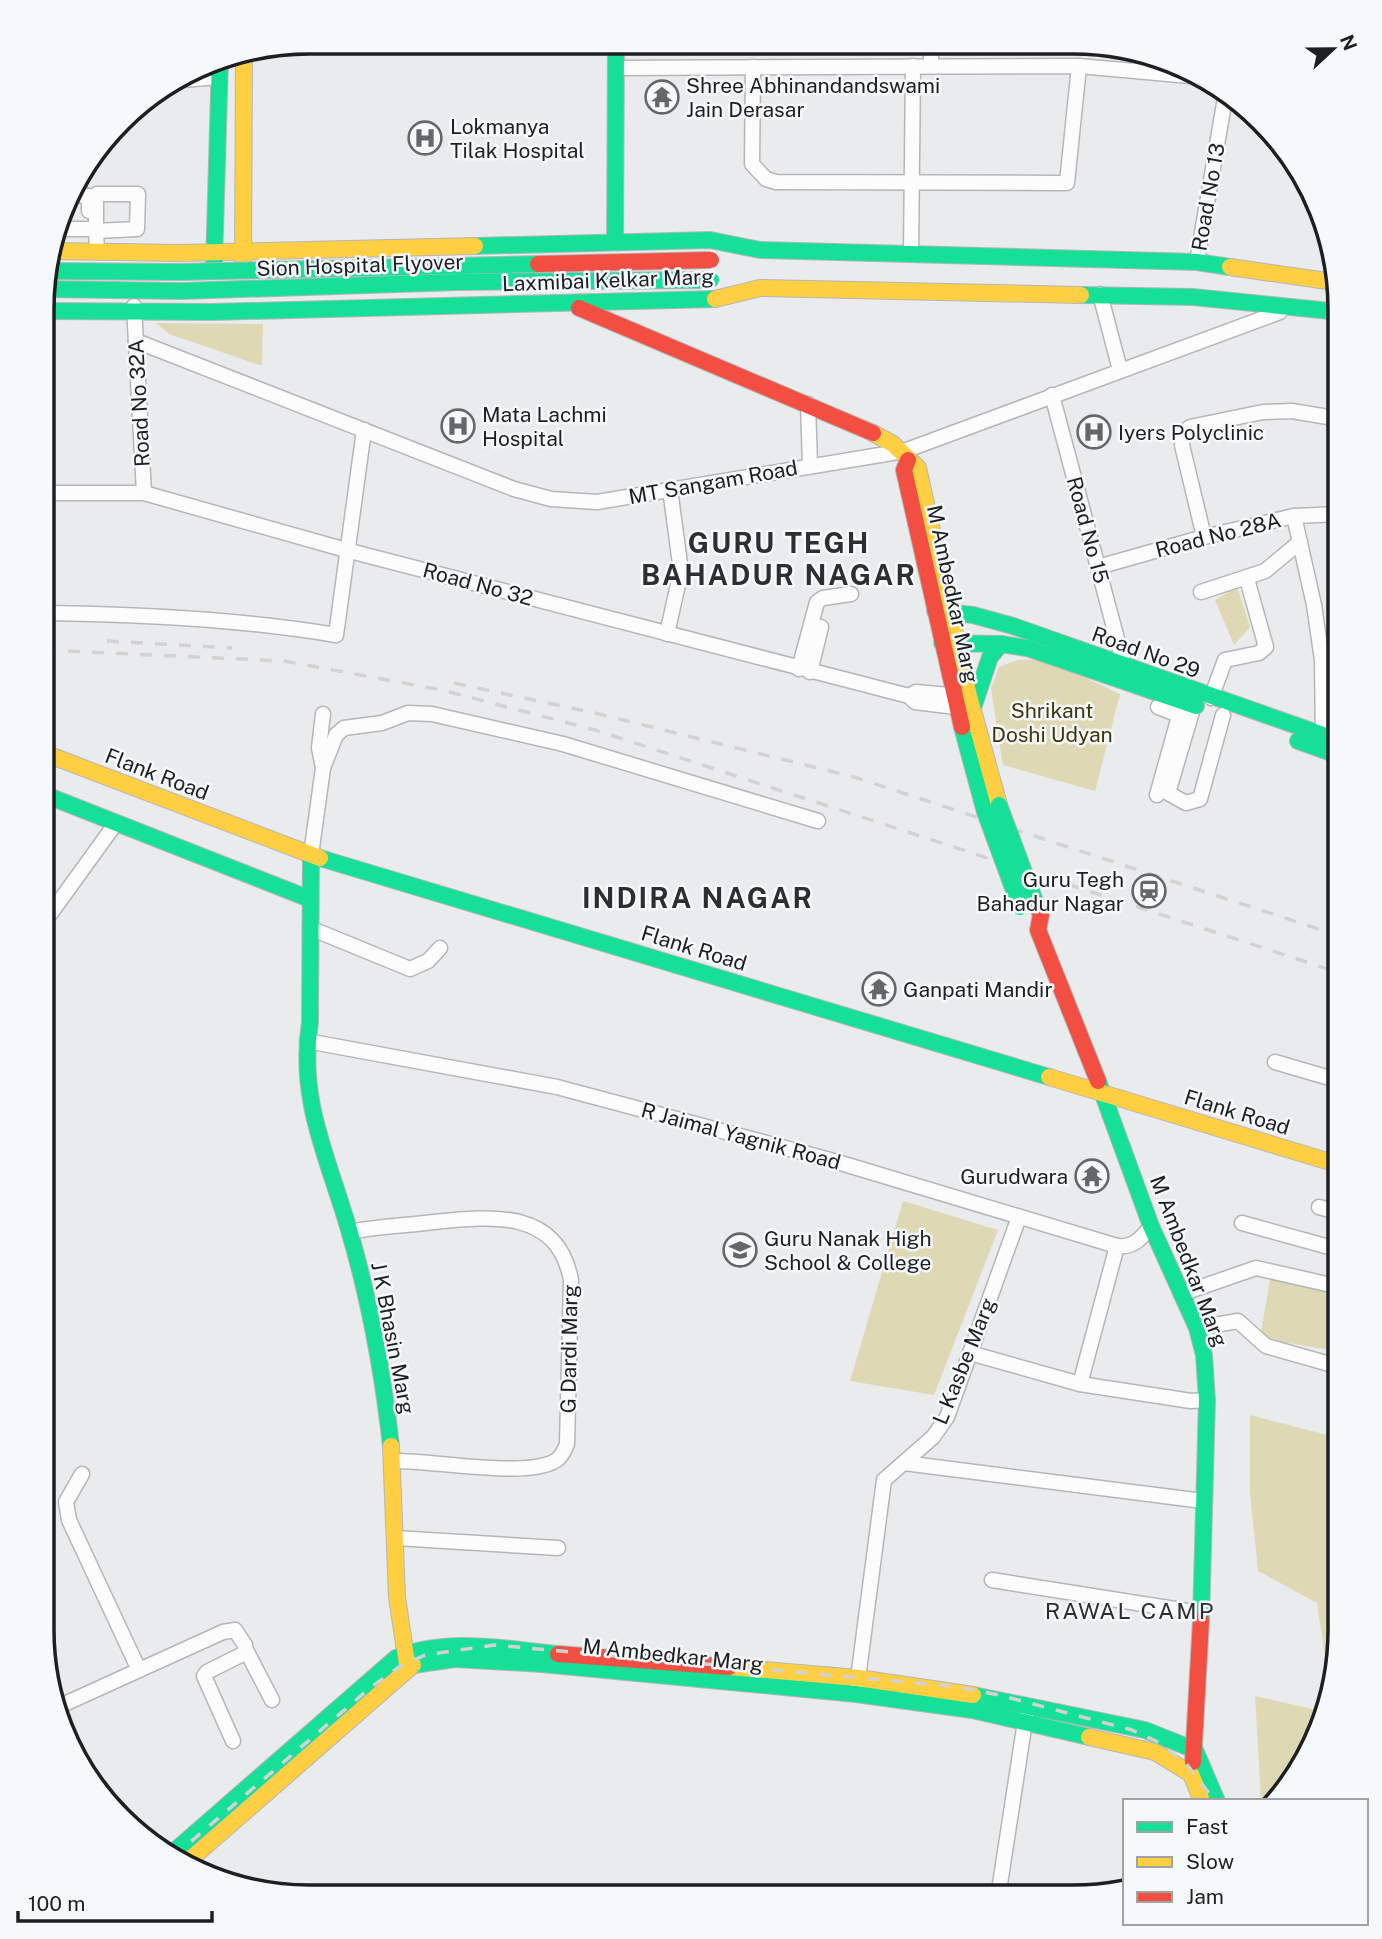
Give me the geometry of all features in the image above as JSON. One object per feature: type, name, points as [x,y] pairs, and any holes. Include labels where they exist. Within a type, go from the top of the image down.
[{"type":"main road","points":[[615,242],[616,54]]},
{"type":"main road","points":[[243,311],[244,63]]},
{"type":"main road","points":[[212,312],[219,71]]},
{"type":"main road","name":"Laxmibai Kelkar Marg","points":[[61,251],[215,252],[710,240],[760,250],[1197,262],[1326,280]]},
{"type":"main road","name":"Sion Hospital Flyover","points":[[57,271],[181,272],[711,260],[760,250]]},
{"type":"main road","name":"Sion Hospital Flyover","points":[[55,289],[195,290],[460,282],[711,280],[760,288]]},
{"type":"main road","name":"Laxmibai Kelkar Marg","points":[[54,311],[212,312],[572,305],[712,300],[760,288],[1193,296],[1328,311]]},
{"type":"main road","points":[[572,305],[884,437],[906,456]]},
{"type":"main road","name":"M Ambedkar Marg","points":[[906,456],[918,468],[943,611],[963,702],[992,808],[1028,904],[1041,915],[1038,930],[1127,1153],[1151,1226],[1197,1328],[1204,1355],[1207,1400],[1195,1750],[1191,1774]]},
{"type":"main road","name":"Road No 29","points":[[943,611],[1033,633],[1122,673],[1211,698],[1328,742]]},
{"type":"main road","points":[[950,642],[1027,648],[1122,673],[1185,707],[1328,742]]},
{"type":"main road","points":[[963,702],[989,657],[1001,644]]},
{"type":"main road","name":"Flank Road","points":[[54,757],[311,855],[1328,1160]]},
{"type":"main road","points":[[54,802],[116,823],[310,899]]},
{"type":"main road","name":"J K Bhasin Marg","points":[[311,855],[310,1022],[320,1121],[387,1340],[410,1660]]},
{"type":"main road","points":[[178,1848],[376,1673],[454,1645],[857,1686],[972,1710],[1026,1714],[1144,1730],[1195,1750],[1216,1799]]},
{"type":"main road","points":[[193,1857],[410,1660]]},
{"type":"main road","points":[[1026,1714],[1155,1752],[1191,1774],[1201,1799]]},
{"type":"street","points":[[931,54],[931,66]]},
{"type":"street","points":[[911,254],[913,66]]},
{"type":"street","points":[[753,67],[752,164],[766,179],[776,182],[1068,183],[1079,66]]},
{"type":"street","points":[[616,68],[1079,66],[1172,74]]},
{"type":"street","points":[[202,78],[219,77]]},
{"type":"street","name":"Road No 13","points":[[1197,262],[1224,104]]},
{"type":"street","points":[[81,196],[89,196],[92,252]]},
{"type":"street","points":[[67,229],[92,230]]},
{"type":"street","name":"Road No 32A","points":[[132,253],[145,494]]},
{"type":"street","points":[[1100,294],[1120,370]]},
{"type":"street","name":"MT Sangam Road","points":[[136,341],[514,489],[551,499],[597,502],[810,465],[906,456],[1052,395],[1292,307]]},
{"type":"street","name":"Road No 15","points":[[1052,395],[1098,568],[1122,673]]},
{"type":"street","points":[[808,404],[810,465]]},
{"type":"street","points":[[1203,537],[1182,445],[1183,434],[1190,427],[1263,412],[1292,411],[1328,417]]},
{"type":"street","points":[[54,613],[150,614],[285,626],[336,635],[364,430]]},
{"type":"street","points":[[667,634],[681,571],[670,489]]},
{"type":"street","name":"Road No 32","points":[[54,493],[145,494],[346,550],[909,696],[915,702],[963,702]]},
{"type":"street","name":"Road No 28A","points":[[1098,568],[1203,537],[1294,516],[1328,515]]},
{"type":"street","points":[[1294,516],[1322,660],[1328,730]]},
{"type":"street","points":[[1201,592],[1265,571],[1300,542]]},
{"type":"street","points":[[1211,698],[1225,660],[1251,655],[1266,647],[1247,579]]},
{"type":"street","points":[[801,670],[817,602],[823,598],[851,594]]},
{"type":"street","points":[[801,670],[805,622]]},
{"type":"street","points":[[801,670],[821,627]]},
{"type":"street","points":[[1158,707],[1185,707]]},
{"type":"street","points":[[1185,707],[1168,793],[1186,803],[1200,799],[1223,715]]},
{"type":"street","points":[[1157,795],[1185,707]]},
{"type":"street","points":[[323,713],[318,748],[323,768]]},
{"type":"street","points":[[311,855],[323,768],[336,735],[344,728],[382,723],[408,713],[432,714],[564,744],[818,821]]},
{"type":"street","points":[[54,909],[116,823]]},
{"type":"street","points":[[310,928],[410,969],[428,961],[440,948]]},
{"type":"street","name":"R Jaimal Yagnik Road","points":[[312,1042],[557,1087],[834,1161],[1117,1246]]},
{"type":"street","points":[[1275,1062],[1328,1077]]},
{"type":"street","points":[[1319,1207],[1328,1210]]},
{"type":"street","name":"L Kasbe Marg","points":[[857,1686],[884,1480],[933,1437],[947,1417],[1019,1217]]},
{"type":"street","name":"G Dardi Marg","points":[[354,1231],[472,1218],[515,1220],[545,1232],[561,1247],[571,1280],[567,1444],[558,1460],[536,1468],[513,1469],[397,1460]]},
{"type":"street","points":[[1242,1223],[1328,1247]]},
{"type":"street","points":[[1080,1384],[1117,1246],[1126,1248],[1141,1240],[1151,1226]]},
{"type":"street","points":[[1181,1294],[1256,1268],[1328,1284]]},
{"type":"street","points":[[1197,1328],[1238,1321],[1266,1346],[1328,1363]]},
{"type":"street","points":[[970,1353],[1080,1384],[1191,1401],[1207,1400]]},
{"type":"street","points":[[904,1463],[1203,1501]]},
{"type":"street","points":[[82,1474],[66,1502],[69,1520],[139,1670]]},
{"type":"street","points":[[402,1538],[558,1548]]},
{"type":"street","points":[[992,1580],[1200,1613]]},
{"type":"street","points":[[65,1704],[230,1629],[238,1632],[272,1700]]},
{"type":"street","points":[[233,1741],[204,1676],[246,1650]]},
{"type":"street","points":[[1000,1885],[1026,1714]]},
{"type":"green space","points":[[156,323],[263,324],[262,366],[169,334]]},
{"type":"green space","points":[[1237,587],[1250,627],[1234,645],[1215,600]]},
{"type":"green space","name":"Shrikant Doshi Udyan","points":[[1046,659],[1120,694],[1095,791],[1003,765],[991,689],[999,667],[1018,660]]},
{"type":"green space","points":[[903,1201],[998,1230],[934,1395],[850,1381]]},
{"type":"green space","points":[[1271,1274],[1328,1284],[1328,1350],[1260,1338]]},
{"type":"green space","points":[[1250,1415],[1328,1435],[1326,1663],[1317,1603],[1258,1571],[1250,1493]]},
{"type":"green space","points":[[1255,1696],[1315,1709],[1294,1757],[1264,1799],[1261,1799]]},
{"type":"railway","points":[[107,641],[232,648]]},
{"type":"railway","points":[[54,650],[284,661],[442,690],[595,730],[1328,969]]},
{"type":"railway","points":[[454,683],[595,713],[854,777],[1328,932]]},
{"type":"railway","points":[[181,1850],[370,1688],[399,1667],[425,1655],[494,1645],[951,1686],[999,1695],[1132,1730],[1156,1741],[1185,1762],[1213,1799]]},
{"type":"traffic: fast","points":[[615,242],[616,54]]},
{"type":"traffic: fast","points":[[214,266],[220,71]]},
{"type":"traffic: fast","points":[[475,246],[710,240],[760,250],[1197,262],[1230,267]]},
{"type":"traffic: fast","points":[[57,271],[181,272],[538,264]]},
{"type":"traffic: fast","points":[[55,289],[181,291],[460,282],[711,280]]},
{"type":"traffic: fast","points":[[1081,295],[1193,297],[1328,311]]},
{"type":"traffic: fast","points":[[54,311],[212,312],[715,299]]},
{"type":"traffic: fast","points":[[935,611],[973,615],[1013,626],[1328,737]]},
{"type":"traffic: fast","points":[[942,643],[1001,644],[1027,648],[1196,706]]},
{"type":"traffic: fast","points":[[974,705],[990,657],[1001,644]]},
{"type":"traffic: fast","points":[[962,727],[985,812]]},
{"type":"traffic: fast","points":[[1298,741],[1328,752]]},
{"type":"traffic: fast","points":[[54,798],[310,899]]},
{"type":"traffic: fast","points":[[999,805],[1035,901]]},
{"type":"traffic: fast","points":[[985,812],[1020,907]]},
{"type":"traffic: fast","points":[[311,855],[308,1078],[317,1128],[363,1284],[380,1365],[391,1446]]},
{"type":"traffic: fast","points":[[320,858],[1049,1077]]},
{"type":"traffic: fast","points":[[1098,1081],[1151,1226],[1197,1328],[1204,1355],[1207,1400],[1201,1620]]},
{"type":"traffic: fast","points":[[178,1848],[396,1658],[415,1652],[456,1646],[558,1654]]},
{"type":"traffic: fast","points":[[413,1665],[455,1659],[542,1664],[856,1694],[972,1710],[1089,1737]]},
{"type":"traffic: fast","points":[[973,1695],[1145,1730],[1195,1750],[1216,1799]]},
{"type":"traffic: slow","points":[[243,265],[244,63]]},
{"type":"traffic: slow","points":[[61,251],[180,253],[475,246]]},
{"type":"traffic: slow","points":[[1230,267],[1326,281]]},
{"type":"traffic: slow","points":[[715,299],[760,288],[1081,295]]},
{"type":"traffic: slow","points":[[873,433],[893,444],[918,468],[969,696],[999,805]]},
{"type":"traffic: slow","points":[[54,757],[320,858]]},
{"type":"traffic: slow","points":[[1049,1077],[1328,1161]]},
{"type":"traffic: slow","points":[[391,1446],[397,1597],[407,1664]]},
{"type":"traffic: slow","points":[[193,1857],[413,1665]]},
{"type":"traffic: slow","points":[[729,1667],[858,1678],[973,1695]]},
{"type":"traffic: slow","points":[[1089,1737],[1155,1752],[1191,1774],[1201,1799]]},
{"type":"traffic: jam","points":[[538,264],[711,260]]},
{"type":"traffic: jam","points":[[579,308],[873,433]]},
{"type":"traffic: jam","points":[[908,460],[904,470],[962,727]]},
{"type":"traffic: jam","points":[[1035,901],[1041,915],[1038,930],[1098,1081]]},
{"type":"traffic: jam","points":[[1193,1762],[1201,1620]]},
{"type":"traffic: jam","points":[[558,1654],[729,1667]]},
{"type":"place","name":"Shree Abhinandandswami Jain Derasar","points":[[662,97]]},
{"type":"place","name":"Lokmanya Tilak Hospital","points":[[425,138]]},
{"type":"place","name":"Mata Lachmi Hospital","points":[[458,426]]},
{"type":"place","name":"Iyers Polyclinic","points":[[1094,432]]},
{"type":"place","name":"Guru Tegh Bahadur Nagar","points":[[1149,891]]},
{"type":"place","name":"Ganpati Mandir","points":[[879,989]]},
{"type":"place","name":"Gurudwara","points":[[1092,1176]]},
{"type":"place","name":"Guru Nanak High School & College","points":[[740,1250]]},
{"type":"district","name":"GURU TEGH BAHADUR NAGAR","points":[[779,558]]},
{"type":"district","name":"INDIRA NAGAR","points":[[698,897]]},
{"type":"district","name":"RAWAL CAMP","points":[[1130,1610]]}]
